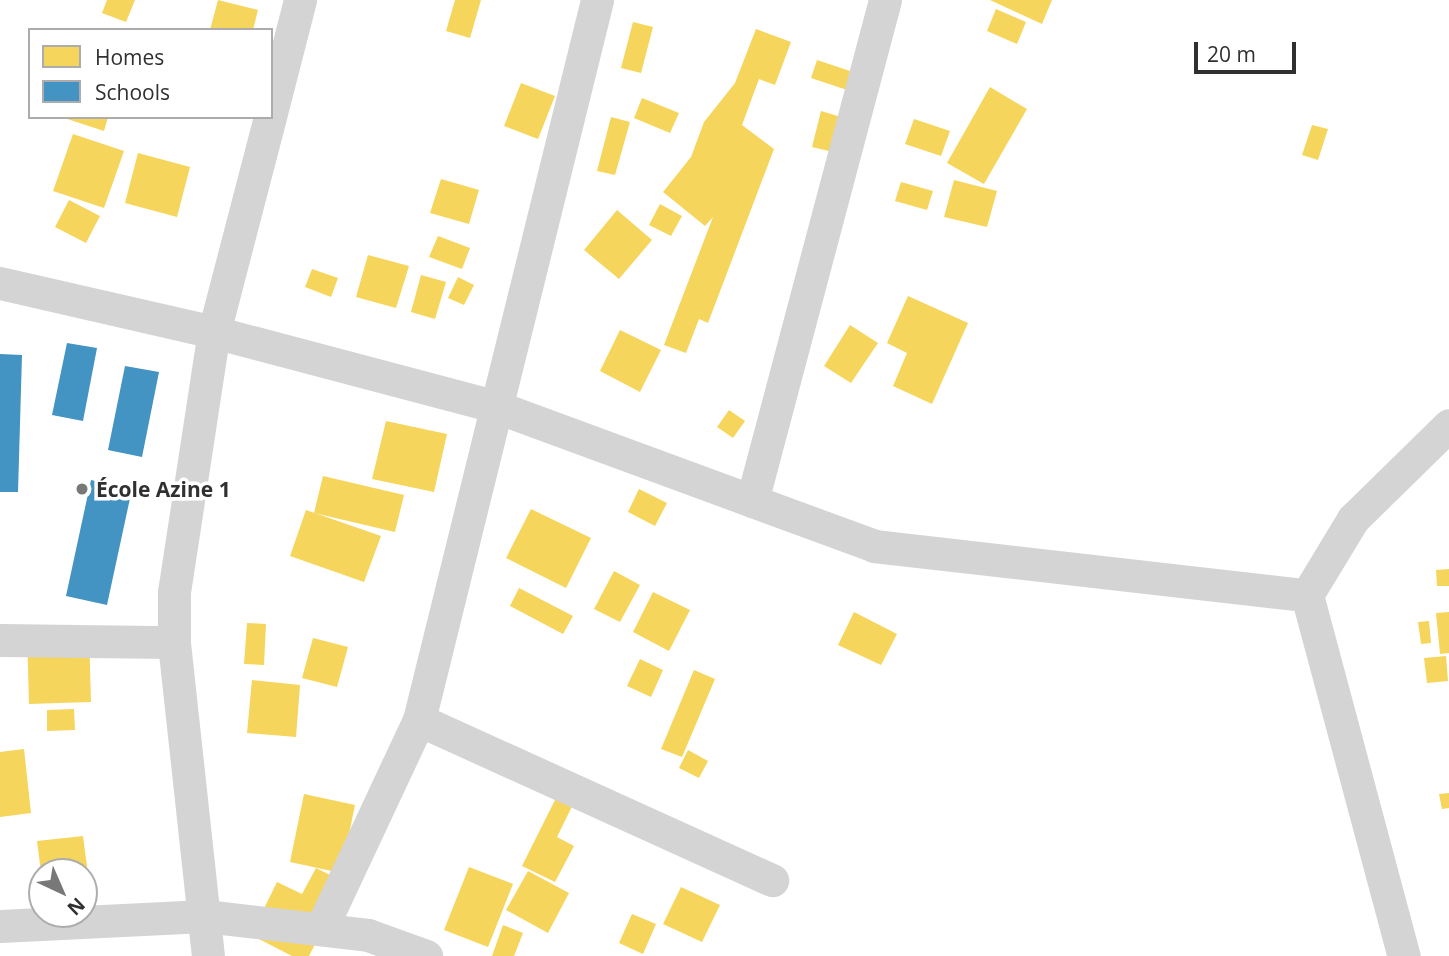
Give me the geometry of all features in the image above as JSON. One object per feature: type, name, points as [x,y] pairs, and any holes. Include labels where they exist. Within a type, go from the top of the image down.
[{"type":"street","points":[[273,107],[300,0]]},
{"type":"street","points":[[321,929],[419,720],[597,0]]},
{"type":"street","points":[[752,501],[885,0]]},
{"type":"street","points":[[208,956],[174,642],[174,592],[215,332],[270,119]]},
{"type":"street","points":[[0,283],[215,332],[496,407],[874,546],[1307,595]]},
{"type":"street","points":[[1404,956],[1307,595],[1353,519],[1449,425]]},
{"type":"street","points":[[0,640],[174,642]]},
{"type":"street","points":[[419,720],[772,880]]},
{"type":"street","points":[[0,926],[205,916],[368,935],[426,956]]},
{"type":"building: Homes","points":[[107,0],[135,0],[126,22],[102,13]]},
{"type":"building: Homes","points":[[218,0],[258,10],[254,28],[211,28]]},
{"type":"building: Homes","points":[[455,0],[481,0],[470,38],[446,31]]},
{"type":"building: Homes","points":[[990,0],[1052,0],[1042,24]]},
{"type":"building: Homes","points":[[996,9],[1026,22],[1017,44],[987,31]]},
{"type":"building: Homes","points":[[633,22],[653,27],[641,73],[621,68]]},
{"type":"building: Homes","points":[[756,29],[791,42],[775,85],[759,79],[742,125],[774,149],[708,323],[699,319],[686,353],[664,345],[713,217],[705,226],[663,192],[691,157],[704,122],[735,83]]},
{"type":"building: Homes","points":[[817,60],[853,72],[847,90],[811,78]]},
{"type":"building: Homes","points":[[521,83],[555,96],[538,139],[504,126]]},
{"type":"building: Homes","points":[[990,87],[1027,109],[984,184],[947,163]]},
{"type":"building: Homes","points":[[642,98],[679,113],[670,133],[634,118]]},
{"type":"building: Homes","points":[[821,111],[841,117],[833,152],[812,147]]},
{"type":"building: Homes","points":[[611,117],[630,122],[615,175],[597,171]]},
{"type":"building: Homes","points":[[67,119],[107,119],[104,131]]},
{"type":"building: Homes","points":[[914,119],[950,131],[941,156],[905,144]]},
{"type":"building: Homes","points":[[1312,125],[1328,129],[1318,160],[1302,155]]},
{"type":"building: Homes","points":[[73,134],[124,151],[104,208],[53,191]]},
{"type":"building: Homes","points":[[138,153],[190,167],[177,217],[125,203]]},
{"type":"building: Homes","points":[[441,179],[479,190],[469,224],[430,213]]},
{"type":"building: Homes","points":[[954,180],[997,191],[987,227],[944,217]]},
{"type":"building: Homes","points":[[901,182],[933,191],[927,210],[895,201]]},
{"type":"building: Homes","points":[[69,200],[100,216],[86,243],[55,227]]},
{"type":"building: Homes","points":[[660,204],[682,216],[671,236],[649,225]]},
{"type":"building: Homes","points":[[617,210],[652,240],[619,279],[584,250]]},
{"type":"building: Homes","points":[[438,236],[470,248],[462,269],[429,257]]},
{"type":"building: Homes","points":[[368,255],[409,266],[396,308],[356,297]]},
{"type":"building: Homes","points":[[312,269],[338,278],[331,297],[305,287]]},
{"type":"building: Homes","points":[[421,275],[446,282],[435,319],[411,312]]},
{"type":"building: Homes","points":[[458,277],[474,285],[464,305],[448,298]]},
{"type":"building: Homes","points":[[908,296],[968,323],[932,404],[893,386],[907,353],[887,343]]},
{"type":"building: Homes","points":[[850,325],[878,343],[851,383],[824,366]]},
{"type":"building: Homes","points":[[620,330],[661,350],[640,392],[600,371]]},
{"type":"building: Homes","points":[[729,410],[745,421],[733,438],[717,427]]},
{"type":"building: Homes","points":[[386,421],[447,434],[434,492],[372,479]]},
{"type":"building: Homes","points":[[323,476],[404,495],[395,532],[314,513]]},
{"type":"building: Homes","points":[[639,489],[667,503],[655,526],[628,512]]},
{"type":"building: Homes","points":[[531,509],[591,538],[566,588],[506,558]]},
{"type":"building: Homes","points":[[306,510],[381,536],[364,582],[290,556]]},
{"type":"building: Homes","points":[[1449,569],[1449,586],[1437,586],[1436,570]]},
{"type":"building: Homes","points":[[614,571],[640,585],[620,622],[594,609]]},
{"type":"building: Homes","points":[[519,588],[573,616],[563,634],[510,606]]},
{"type":"building: Homes","points":[[653,592],[690,610],[669,651],[633,632]]},
{"type":"building: Homes","points":[[854,612],[897,634],[881,665],[838,645]]},
{"type":"building: Homes","points":[[1449,612],[1449,653],[1440,654],[1436,613]]},
{"type":"building: Homes","points":[[1429,621],[1431,643],[1421,644],[1418,622]]},
{"type":"building: Homes","points":[[247,623],[266,624],[264,665],[244,664]]},
{"type":"building: Homes","points":[[89,632],[91,702],[29,704],[27,634]]},
{"type":"building: Homes","points":[[313,638],[348,647],[337,687],[302,678]]},
{"type":"building: Homes","points":[[1446,656],[1448,681],[1427,683],[1424,658]]},
{"type":"building: Homes","points":[[640,659],[663,670],[651,697],[627,686]]},
{"type":"building: Homes","points":[[694,670],[715,679],[682,757],[661,749]]},
{"type":"building: Homes","points":[[252,680],[300,685],[296,737],[247,733]]},
{"type":"building: Homes","points":[[74,709],[75,730],[47,731],[47,710]]},
{"type":"building: Homes","points":[[24,749],[31,813],[0,817],[0,752]]},
{"type":"building: Homes","points":[[688,750],[708,761],[699,778],[679,768]]},
{"type":"building: Homes","points":[[568,774],[584,782],[557,837],[574,846],[555,882],[522,866]]},
{"type":"building: Homes","points":[[1449,793],[1449,808],[1442,809],[1439,794]]},
{"type":"building: Homes","points":[[304,794],[355,805],[341,873],[290,862]]},
{"type":"building: Homes","points":[[83,836],[86,858],[39,858],[37,841]]},
{"type":"building: Homes","points":[[469,867],[513,884],[488,947],[444,930]]},
{"type":"building: Homes","points":[[316,868],[346,883],[309,956],[292,956],[251,935],[277,882],[302,894]]},
{"type":"building: Homes","points":[[528,871],[569,893],[548,933],[506,910]]},
{"type":"building: Homes","points":[[681,887],[720,905],[702,942],[663,924]]},
{"type":"building: Homes","points":[[632,914],[656,924],[643,954],[619,943]]},
{"type":"building: Homes","points":[[503,925],[523,933],[514,956],[492,956]]},
{"type":"building: Schools","points":[[67,343],[97,348],[83,421],[52,415]]},
{"type":"building: Schools","points":[[0,354],[22,355],[18,492],[0,492]]},
{"type":"building: Schools","points":[[125,366],[159,372],[142,457],[108,450]]},
{"type":"building: Schools","points":[[91,480],[132,489],[107,605],[66,596]]},
{"type":"place","name":"École Azine 1","points":[[82,489]]}]
